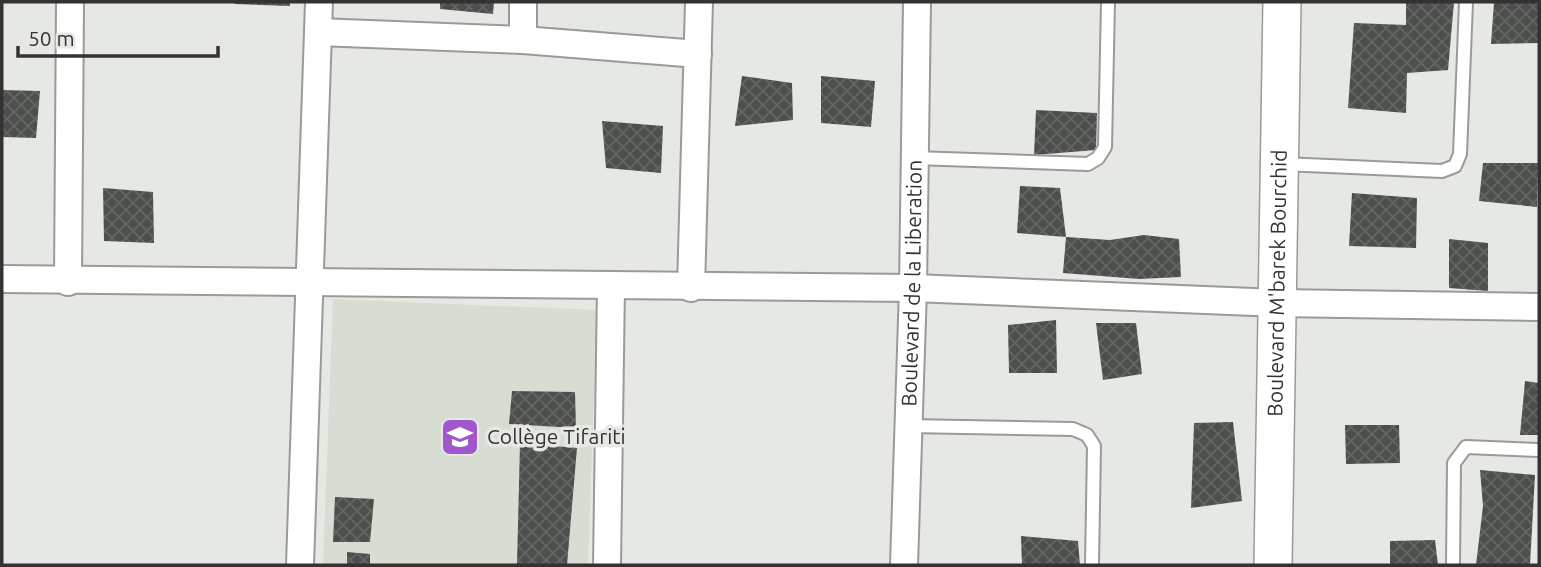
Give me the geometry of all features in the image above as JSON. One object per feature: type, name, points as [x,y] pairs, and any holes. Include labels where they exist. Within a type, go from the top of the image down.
[{"type":"street","points":[[68,282],[70,2]]},
{"type":"street","points":[[300,565],[319,2]]},
{"type":"street","points":[[523,2],[523,40]]},
{"type":"street","points":[[691,288],[699,2]]},
{"type":"street","name":"Boulevard de la Liberation","points":[[904,565],[913,288],[917,2]]},
{"type":"street","name":"Boulevard M'barek Bourchid","points":[[1273,565],[1282,2]]},
{"type":"street","points":[[318,32],[523,40],[698,54]]},
{"type":"street","points":[[2,279],[68,282],[913,288],[1277,303],[1539,307]]},
{"type":"street","points":[[607,565],[611,285]]},
{"type":"lane","points":[[914,158],[1088,164],[1098,158],[1105,148],[1108,2]]},
{"type":"lane","points":[[1278,164],[1442,171],[1455,166],[1460,154],[1466,2]]},
{"type":"lane","points":[[908,426],[1073,429],[1087,435],[1094,446],[1092,565]]},
{"type":"lane","points":[[1453,565],[1454,463],[1458,454],[1466,447],[1539,450]]},
{"type":"shaded area","name":"Collège Tifariti","points":[[333,299],[597,310],[588,565],[323,565]]},
{"type":"building","points":[[290,2],[290,6],[235,4]]},
{"type":"building","points":[[440,2],[494,2],[493,14],[440,9]]},
{"type":"building","points":[[1406,2],[1454,2],[1448,70],[1407,73],[1406,113],[1348,108],[1354,23],[1406,25]]},
{"type":"building","points":[[1494,2],[1539,2],[1539,43],[1491,44]]},
{"type":"building","points":[[742,76],[792,83],[793,120],[735,126]]},
{"type":"building","points":[[821,76],[875,81],[871,127],[821,123]]},
{"type":"building","points":[[2,90],[40,91],[36,138],[2,137]]},
{"type":"building","points":[[1036,110],[1097,113],[1096,150],[1034,155]]},
{"type":"building","points":[[602,121],[663,126],[661,173],[606,168]]},
{"type":"building","points":[[1483,163],[1538,163],[1537,207],[1479,201]]},
{"type":"building","points":[[1020,186],[1060,188],[1066,237],[1017,233]]},
{"type":"building","points":[[103,188],[153,192],[154,243],[104,241]]},
{"type":"building","points":[[1352,193],[1417,198],[1416,248],[1349,246]]},
{"type":"building","points":[[1144,235],[1179,239],[1181,277],[1139,279],[1063,273],[1066,237],[1110,240]]},
{"type":"building","points":[[1449,239],[1488,243],[1488,291],[1449,288]]},
{"type":"building","points":[[1056,320],[1057,373],[1009,373],[1008,325]]},
{"type":"building","points":[[1096,323],[1136,323],[1142,374],[1103,380]]},
{"type":"building","points":[[1525,381],[1539,383],[1539,435],[1520,435]]},
{"type":"building","points":[[512,391],[575,392],[576,428],[509,424]]},
{"type":"building","points":[[1233,422],[1242,501],[1191,508],[1194,423]]},
{"type":"building","points":[[1345,425],[1399,425],[1400,463],[1346,464]]},
{"type":"building","points":[[520,443],[577,448],[567,565],[517,565]]},
{"type":"building","points":[[1480,470],[1535,475],[1530,565],[1476,565],[1483,506]]},
{"type":"building","points":[[335,497],[374,499],[370,542],[333,542]]},
{"type":"building","points":[[1021,536],[1078,541],[1080,565],[1022,565]]},
{"type":"building","points":[[1435,540],[1438,565],[1390,565],[1390,541]]},
{"type":"building","points":[[347,552],[370,554],[370,565],[347,565]]},
{"type":"place","name":"Collège Tifariti","points":[[460,437]]}]
